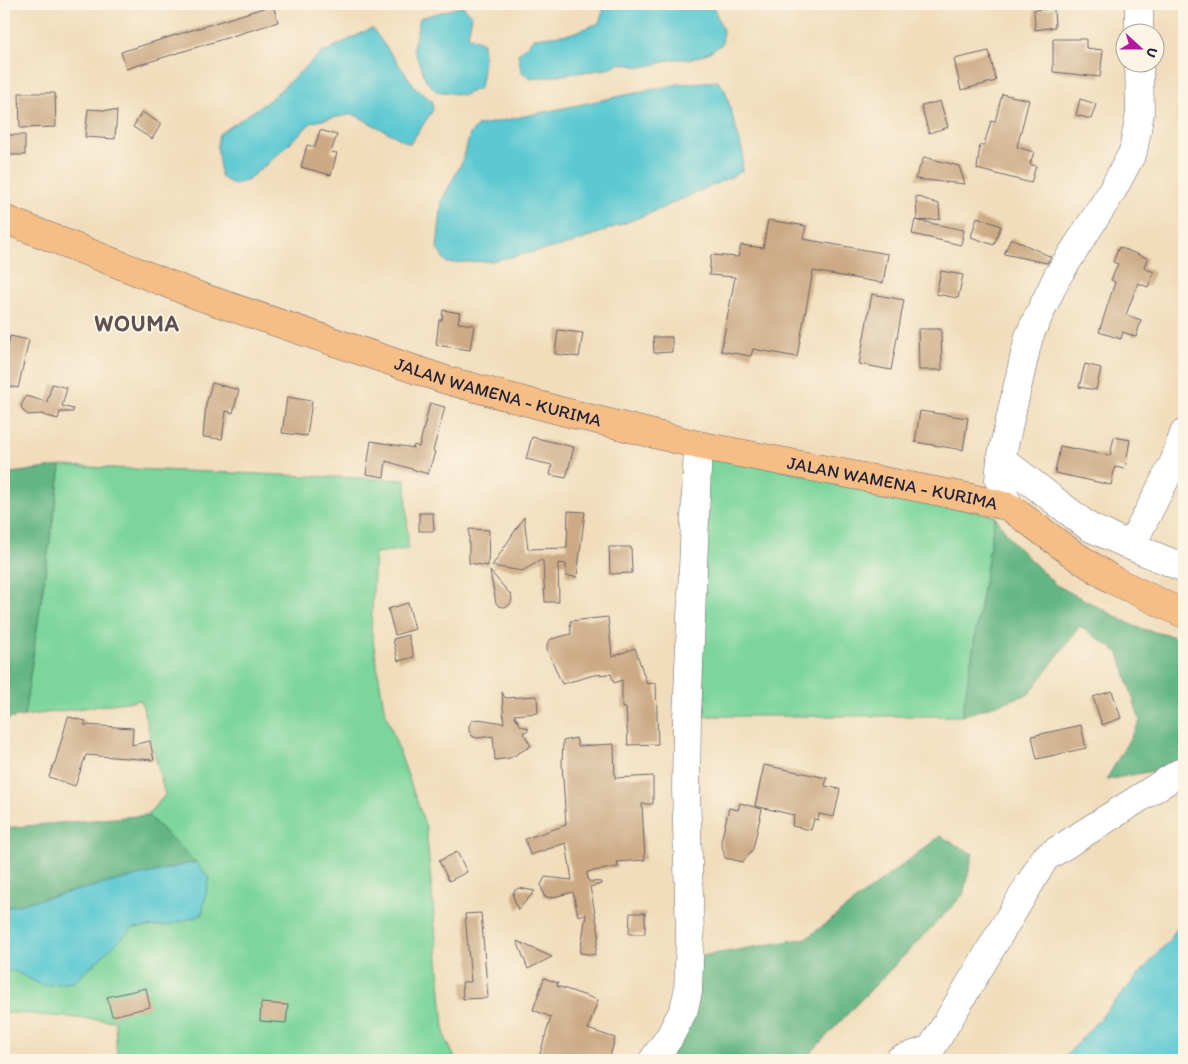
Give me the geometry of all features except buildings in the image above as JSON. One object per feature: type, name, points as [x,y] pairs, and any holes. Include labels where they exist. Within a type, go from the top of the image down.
[{"type":"main road","name":"JALAN WAMENA - KURIMA","points":[[4,219],[199,296],[446,380],[698,445],[972,498],[1009,507]]},
{"type":"main road","points":[[1009,507],[1073,554],[1113,580],[1182,613]]},
{"type":"street","points":[[1138,4],[1139,22]]},
{"type":"street","points":[[1009,507],[999,480],[1001,459],[1028,336],[1057,277],[1111,193],[1133,152],[1140,113],[1139,72]]},
{"type":"street","points":[[1131,546],[1174,462],[1184,433]]},
{"type":"street","points":[[654,1060],[669,1038],[684,1008],[688,992],[690,936],[686,718],[698,445]]},
{"type":"street","points":[[1001,459],[1089,528],[1184,568]]},
{"type":"street","points":[[899,1060],[931,1049],[1045,858],[1179,773]]},
{"type":"green space","points":[[704,452],[995,516],[962,716],[701,716]]},
{"type":"green space","points":[[61,466],[406,480],[408,549],[375,553],[371,628],[384,708],[426,827],[445,1037],[456,1060],[117,1060],[115,1021],[4,1012],[4,908],[196,862],[147,815],[165,795],[141,700],[24,716]]},
{"type":"green space","points":[[61,466],[24,716],[4,720],[4,474]]},
{"type":"green space","points":[[995,516],[1014,544],[1056,585],[1138,628],[1184,639],[1184,765],[1106,780],[1140,721],[1119,653],[1080,626],[1029,694],[962,716]]},
{"type":"green space","points":[[147,815],[196,862],[4,908],[4,828]]},
{"type":"green space","points":[[940,836],[973,854],[963,895],[804,1060],[656,1060],[684,959],[807,938]]},
{"type":"water","points":[[617,4],[712,4],[723,30],[722,44],[710,52],[692,59],[673,59],[640,67],[620,63],[607,69],[531,79],[521,71],[518,54],[534,38],[570,34],[599,23],[605,6]]},
{"type":"water","points":[[463,6],[472,16],[468,36],[483,43],[484,63],[480,88],[464,95],[436,91],[426,80],[413,48],[420,18]]},
{"type":"water","points":[[372,28],[416,88],[432,101],[433,110],[410,144],[353,114],[312,122],[271,161],[247,180],[234,185],[221,177],[217,146],[219,134],[267,102],[320,54]]},
{"type":"water","points":[[718,81],[725,90],[743,153],[742,171],[653,212],[571,244],[492,261],[447,263],[437,249],[442,200],[461,164],[470,134],[477,126],[679,84]]},
{"type":"water","points":[[196,862],[209,878],[202,915],[170,925],[133,928],[74,982],[42,986],[17,972],[4,970],[4,908]]},
{"type":"water","points":[[1184,911],[1184,1060],[1058,1060],[1067,1055],[1168,942],[1180,924]]},
{"type":"district","name":"WOUMA","points":[[137,323]]}]
